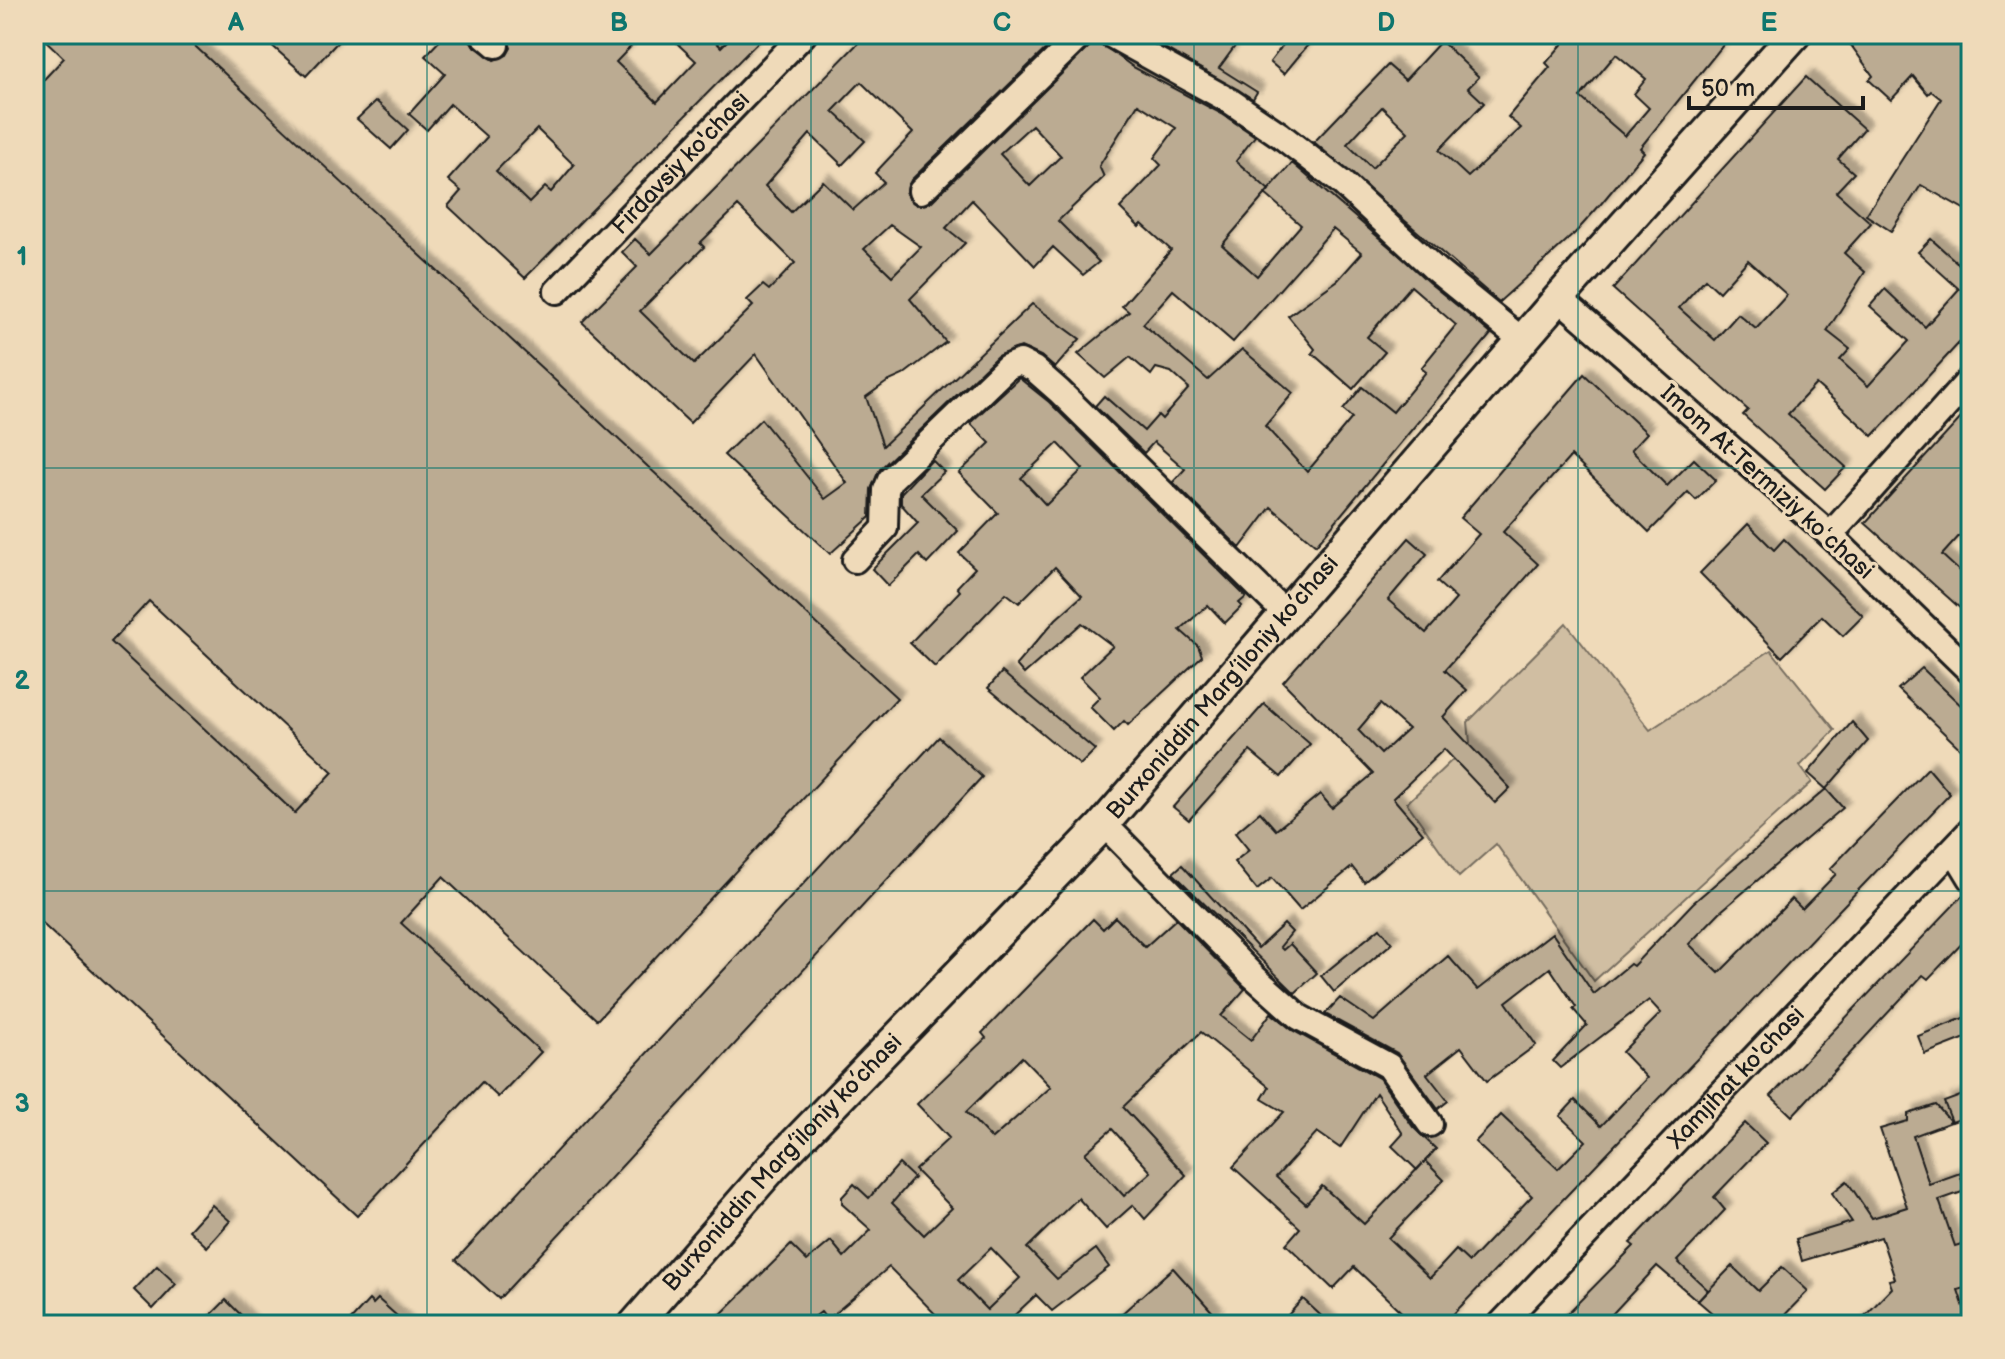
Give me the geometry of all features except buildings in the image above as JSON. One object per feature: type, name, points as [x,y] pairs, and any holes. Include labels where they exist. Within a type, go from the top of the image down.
[{"type":"main road","name":"Burxoniddin Marg’iloniy ko’chasi","points":[[634,1325],[775,1164],[1102,822],[1522,340],[1795,34]]},
{"type":"street","name":"Firdavsiy ko'chasi","points":[[557,291],[804,34]]},
{"type":"street","points":[[921,191],[1082,34]]},
{"type":"street","points":[[1109,34],[1230,101],[1280,135],[1342,183],[1437,271],[1522,340]]},
{"type":"street","name":"Imom At-Termiziy koʻchasi","points":[[1559,298],[1830,535],[1971,672]]},
{"type":"street","points":[[855,560],[885,528],[886,490],[890,480],[1007,367],[1020,362],[1034,369],[1059,391],[1286,614]]},
{"type":"street","points":[[1830,535],[1971,378]]},
{"type":"street","points":[[1102,822],[1253,976],[1299,1017],[1389,1066],[1430,1124]]},
{"type":"street","name":"Xamjihat ko'chasi","points":[[1500,1325],[1971,830]]},
{"type":"street","points":[[1954,850],[1971,878]]},
{"type":"shaded area","points":[[1566,623],[1650,730],[1771,650],[1835,730],[1800,766],[1812,782],[1594,981],[1496,844],[1459,877],[1407,803],[1470,743],[1468,722]]}]
